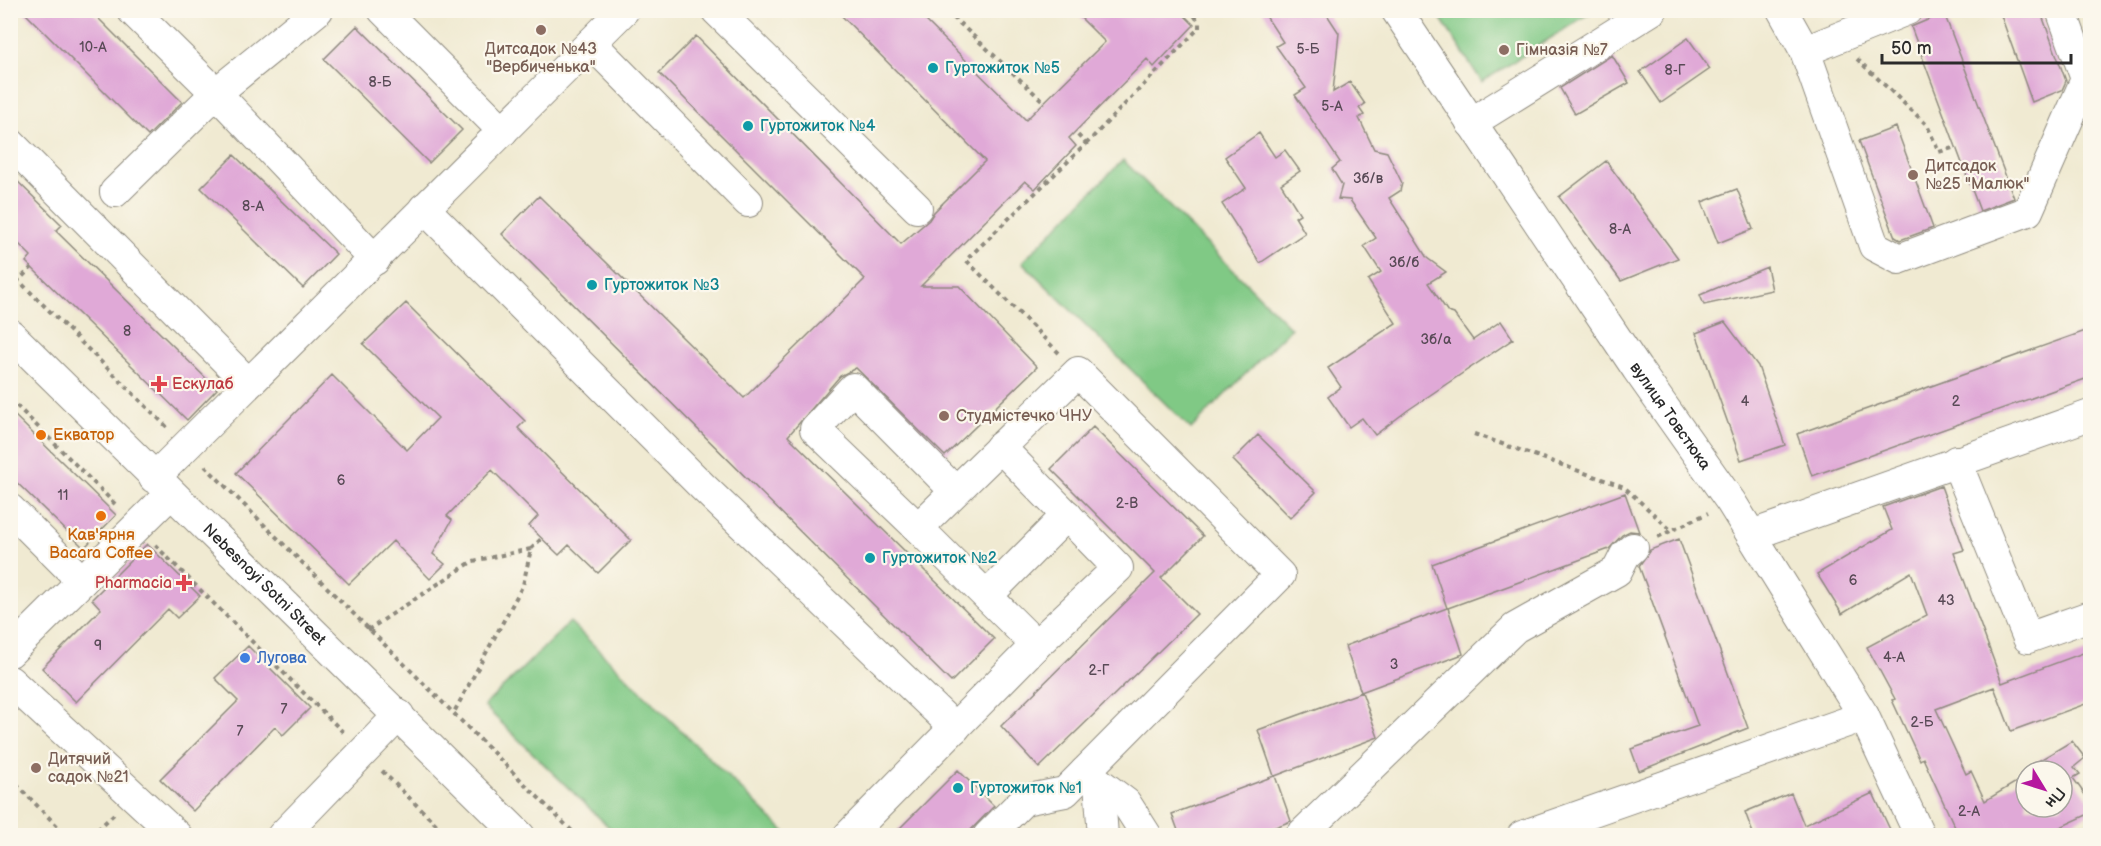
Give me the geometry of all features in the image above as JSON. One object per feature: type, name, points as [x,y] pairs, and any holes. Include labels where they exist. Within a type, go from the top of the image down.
[{"type":"street","points":[[132,10],[216,93],[375,260]]},
{"type":"street","points":[[115,192],[216,93],[318,10]]},
{"type":"street","points":[[383,10],[503,131]]},
{"type":"street","points":[[10,652],[137,526],[186,446],[624,10]]},
{"type":"street","points":[[716,10],[917,208]]},
{"type":"street","name":"вулиця Товстюка","points":[[1396,10],[1637,369],[1752,535],[1864,716],[1920,836]]},
{"type":"street","points":[[1471,123],[1652,10]]},
{"type":"street","points":[[1782,10],[1806,51],[1874,246],[1899,260],[2028,211],[2086,79],[2061,10]]},
{"type":"street","points":[[1806,51],[1907,10]]},
{"type":"street","points":[[591,44],[748,202]]},
{"type":"street","points":[[10,143],[248,383]]},
{"type":"street","points":[[424,208],[703,487],[955,728]]},
{"type":"street","name":"Nebesnoyi Sotni Street","points":[[10,334],[520,836]]},
{"type":"street","points":[[918,528],[1078,372],[1280,575],[1092,777],[1065,792],[1024,800],[988,836]]},
{"type":"street","points":[[955,491],[853,388],[815,429],[1036,645]]},
{"type":"street","points":[[1752,535],[2091,415]]},
{"type":"street","points":[[848,836],[1036,645],[1118,568],[1000,447]]},
{"type":"street","points":[[1956,461],[2028,638],[2091,616]]},
{"type":"street","points":[[10,509],[82,581]]},
{"type":"street","points":[[987,596],[1066,515]]},
{"type":"street","points":[[1300,836],[1515,628],[1617,571],[1625,555],[1633,548]]},
{"type":"street","points":[[10,681],[177,836]]},
{"type":"street","points":[[282,836],[399,716]]},
{"type":"street","points":[[1522,836],[1864,716]]},
{"type":"street","points":[[1092,777],[1103,836]]},
{"type":"street","points":[[1092,777],[1126,803],[1147,836]]},
{"type":"path","points":[[959,10],[953,17],[1045,103]]},
{"type":"path","points":[[1078,372],[966,260],[1086,144],[1199,28],[1199,22],[1191,10]]},
{"type":"path","points":[[1835,39],[1927,125],[1940,152],[1956,147]]},
{"type":"path","points":[[1075,132],[1086,144]]},
{"type":"path","points":[[10,289],[32,267]]},
{"type":"path","points":[[10,272],[577,836]]},
{"type":"path","points":[[10,399],[448,836]]},
{"type":"path","points":[[1474,434],[1624,487],[1671,531],[1731,502]]},
{"type":"path","points":[[453,714],[523,585],[531,549],[542,538]]},
{"type":"path","points":[[368,630],[473,561],[531,549]]},
{"type":"path","points":[[10,778],[67,836]]},
{"type":"green space","name":"Гімназія №7","points":[[1436,11],[1593,11],[1482,82]]},
{"type":"green space","points":[[1123,160],[1291,328],[1191,429],[1022,262]]},
{"type":"green space","points":[[570,622],[788,835],[617,835],[484,706]]},
{"type":"building","points":[[22,10],[90,10],[182,102],[148,136]]},
{"type":"building","points":[[836,10],[915,10],[1026,120],[1105,42],[1073,10],[1179,10],[1194,25],[1154,67],[1147,59],[1069,138],[1076,146],[1035,189],[1025,181],[921,286],[959,286],[1037,367],[945,456],[856,368],[840,376],[788,436],[994,639],[951,682],[502,234],[539,196],[744,398],[865,279],[659,73],[696,36],[901,244],[929,220],[934,212],[985,161]]},
{"type":"building","points":[[1262,10],[1324,10],[1339,33],[1333,92],[1350,82],[1365,104],[1359,108],[1364,115],[1359,118],[1374,149],[1387,152],[1402,183],[1400,191],[1389,198],[1427,258],[1446,272],[1428,283],[1448,312],[1454,314],[1473,340],[1501,321],[1513,339],[1375,435],[1362,418],[1349,427],[1328,397],[1341,387],[1328,368],[1396,323],[1368,280],[1381,272],[1364,246],[1376,238],[1350,200],[1338,199],[1342,185],[1332,169],[1340,162],[1295,95],[1306,88],[1276,46],[1283,42]]},
{"type":"building","points":[[1999,10],[2040,10],[2066,81],[2062,90],[2032,102]]},
{"type":"building","points":[[1944,13],[2014,198],[1980,211],[1911,27]]},
{"type":"building","points":[[357,26],[462,130],[429,163],[324,59]]},
{"type":"building","points":[[1688,38],[1710,69],[1661,103],[1640,72]]},
{"type":"building","points":[[1612,55],[1629,83],[1575,114],[1560,88]]},
{"type":"building","points":[[1896,127],[1933,228],[1900,240],[1895,237],[1859,141]]},
{"type":"building","points":[[1259,133],[1275,157],[1285,150],[1300,171],[1281,184],[1300,214],[1295,217],[1305,233],[1260,263],[1222,204],[1246,188],[1225,157]]},
{"type":"building","points":[[234,155],[336,254],[303,288],[201,188]]},
{"type":"building","points":[[1606,161],[1678,258],[1621,281],[1559,197]]},
{"type":"building","points":[[10,174],[62,225],[56,231],[217,389],[187,420],[26,262],[31,256],[10,235]]},
{"type":"building","points":[[1737,189],[1753,229],[1718,243],[1702,202]]},
{"type":"building","points":[[1767,267],[1772,290],[1704,305],[1700,295]]},
{"type":"building","points":[[406,303],[525,421],[518,428],[631,540],[598,573],[569,545],[559,555],[529,526],[538,516],[492,470],[447,516],[452,520],[433,554],[445,564],[430,579],[393,541],[349,584],[236,473],[332,375],[407,450],[438,418],[363,344]]},
{"type":"building","points":[[1725,322],[1758,366],[1785,445],[1741,460],[1696,333]]},
{"type":"building","points":[[2091,329],[2091,377],[1812,476],[1797,434]]},
{"type":"building","points":[[10,411],[116,515],[84,548],[10,476]]},
{"type":"building","points":[[1093,427],[1203,536],[1161,578],[1197,614],[1039,768],[1001,726],[1155,573],[1051,469]]},
{"type":"building","points":[[1258,435],[1316,492],[1290,518],[1233,460]]},
{"type":"building","points":[[1941,486],[1964,550],[1954,553],[2002,683],[2091,650],[2091,702],[2011,731],[1994,687],[1936,709],[1966,774],[1971,771],[1985,801],[2014,783],[2014,819],[2074,819],[2074,779],[2091,803],[2091,813],[2054,830],[2058,836],[1959,836],[1923,758],[1920,760],[1892,700],[1895,699],[1867,647],[1927,615],[1911,572],[1842,614],[1817,574],[1892,530],[1883,507]]},
{"type":"building","points":[[1625,493],[1639,532],[1630,531],[1622,535],[1609,549],[1448,608],[1463,654],[1361,692],[1345,646],[1447,608],[1432,564]]},
{"type":"building","points":[[1679,539],[1748,728],[1639,771],[1631,749],[1698,726],[1639,566],[1650,550]]},
{"type":"building","points":[[147,544],[200,596],[177,618],[168,609],[76,702],[42,668],[101,609],[92,599]]},
{"type":"building","points":[[248,646],[310,708],[283,735],[275,727],[193,811],[160,779],[238,701],[215,678]]},
{"type":"building","points":[[1362,692],[1378,737],[1275,776],[1291,821],[1252,836],[1180,836],[1172,814],[1274,776],[1258,730]]},
{"type":"building","points":[[2072,741],[2085,758],[2074,767],[2074,759],[2042,759]]},
{"type":"building","points":[[2074,767],[2080,774],[2074,777]]},
{"type":"building","name":"Гуртожиток №1","points":[[958,770],[994,806],[965,836],[892,836]]},
{"type":"building","points":[[1791,793],[1804,825],[1873,793],[1893,836],[1754,836],[1745,812]]},
{"type":"place","name":"Дитсадок №43 \"Вербиченька\"","points":[[541,30]]},
{"type":"place","name":"Гімназія №7","points":[[1504,50]]},
{"type":"place","name":"Гуртожиток №5","points":[[933,68]]},
{"type":"place","name":"Гуртожиток №4","points":[[748,126]]},
{"type":"place","name":"Дитсадок №25 \"Малюк\"","points":[[1913,175]]},
{"type":"place","name":"Гуртожиток №3","points":[[592,285]]},
{"type":"place","name":"Ескулаб","points":[[159,384]]},
{"type":"place","name":"Студмістечко ЧНУ","points":[[944,416]]},
{"type":"place","name":"Екватор","points":[[41,435]]},
{"type":"place","name":"Кав'ярня Bacara Coffee","points":[[101,516]]},
{"type":"place","name":"Гуртожиток №2","points":[[870,558]]},
{"type":"place","name":"Pharmacia","points":[[184,583]]},
{"type":"place","name":"Лугова","points":[[245,658]]},
{"type":"place","name":"Дитячий садок №21","points":[[36,768]]},
{"type":"place","name":"Гуртожиток №1","points":[[958,788]]}]
